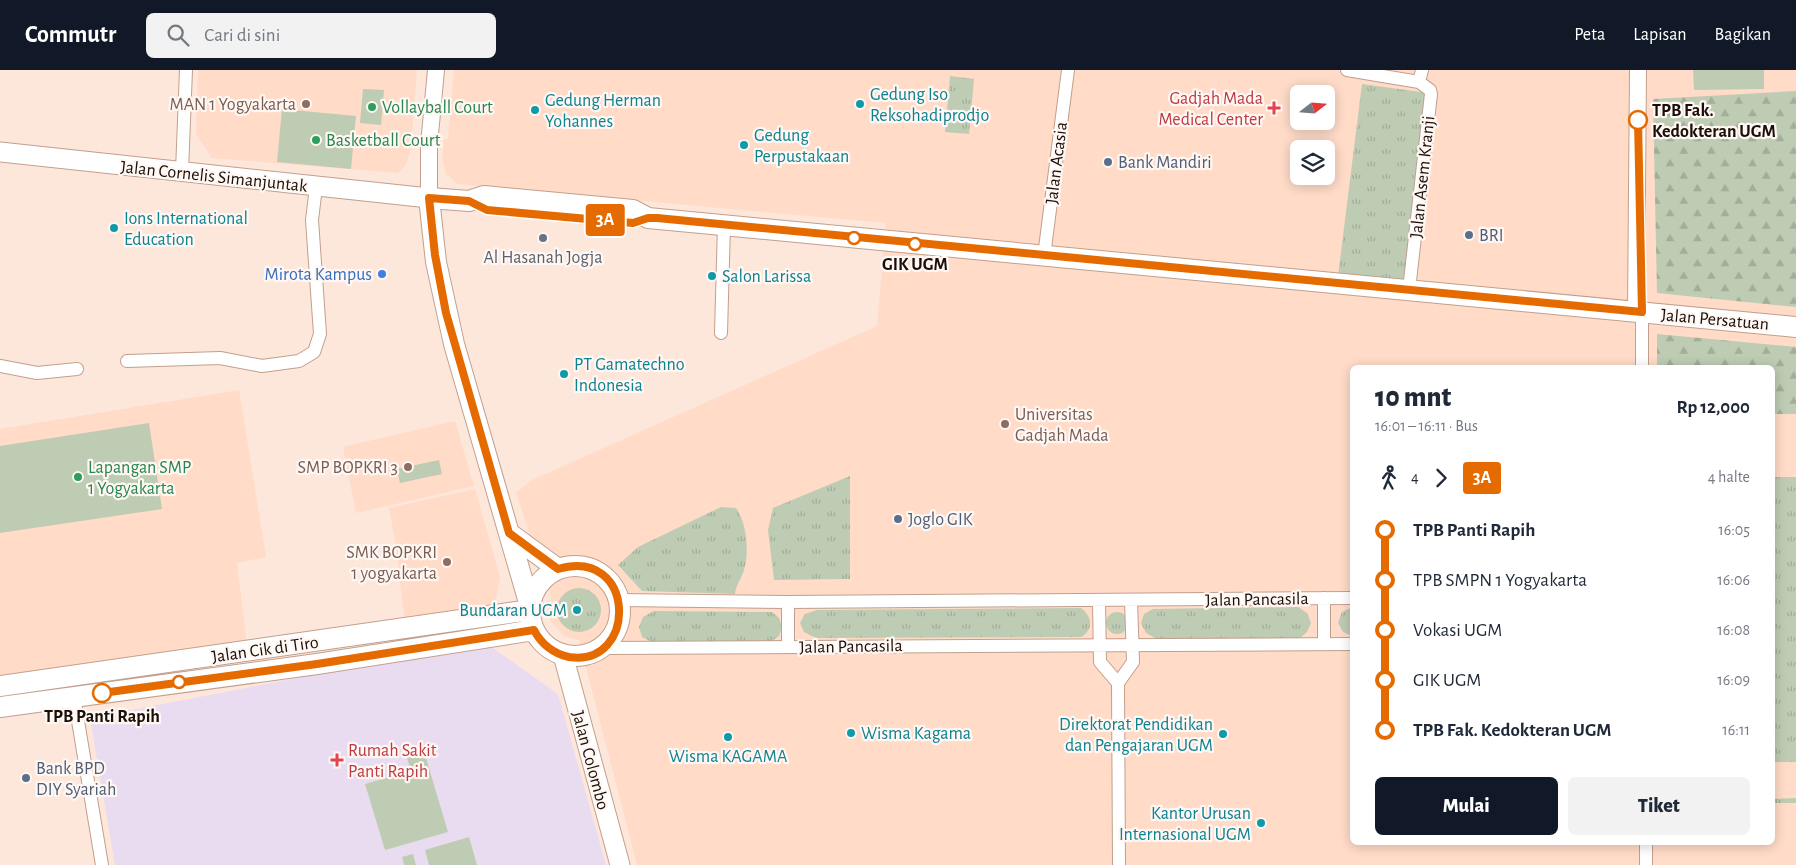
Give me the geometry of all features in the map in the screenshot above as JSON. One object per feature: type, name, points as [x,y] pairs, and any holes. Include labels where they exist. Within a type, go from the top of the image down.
[{"type":"main road","name":"Jalan Cornelis Simanjuntak","points":[[0,152],[429,198]]},
{"type":"main road","name":"Jalan Persatuan","points":[[429,198],[469,201],[487,210],[633,223],[648,218],[1796,327]]},
{"type":"main road","points":[[429,198],[435,255],[448,321],[530,608],[534,630],[546,646],[563,655],[582,656],[603,648],[618,628],[621,613],[620,600],[611,583],[599,573],[579,566],[558,569],[541,582],[534,594],[530,608]]},
{"type":"main road","points":[[509,533],[558,569]]},
{"type":"main road","name":"Jalan Cik di Tiro","points":[[0,686],[530,608]]},
{"type":"main road","name":"Jalan Cik di Tiro","points":[[0,708],[317,664],[534,630]]},
{"type":"main road","name":"Jalan Colombo","points":[[563,655],[620,865]]},
{"type":"street","points":[[182,171],[186,70]]},
{"type":"street","points":[[429,198],[429,145],[436,70]]},
{"type":"street","name":"Jalan Acasia","points":[[1044,256],[1068,70]]},
{"type":"street","points":[[1347,70],[1420,76]]},
{"type":"street","points":[[1638,70],[1638,176],[1636,180],[1642,365]]},
{"type":"street","name":"Jalan Asem Kranji","points":[[1409,290],[1431,94],[1420,76]]},
{"type":"street","points":[[127,361],[220,358],[262,366],[299,361],[314,352],[320,334],[312,220],[316,187]]},
{"type":"street","points":[[721,333],[724,225]]},
{"type":"street","points":[[0,366],[37,373],[77,369]]},
{"type":"street","points":[[1324,598],[1324,644]]},
{"type":"street","name":"Jalan Pancasila","points":[[620,600],[788,602],[1350,598]]},
{"type":"street","points":[[1100,600],[1100,662],[1118,684]]},
{"type":"street","points":[[1120,865],[1118,684],[1133,662],[1131,600]]},
{"type":"street","points":[[788,602],[788,647]]},
{"type":"street","name":"Jalan Pancasila","points":[[603,648],[1350,644]]},
{"type":"street","points":[[74,697],[102,865]]},
{"type":"street","points":[[1640,845],[1640,865]]},
{"type":"street","points":[[1646,845],[1646,865]]},
{"type":"shaded area","name":"MAN 1 Yogyakarta","points":[[198,70],[417,70],[411,147],[406,165],[398,173],[212,158],[196,134]]},
{"type":"shaded area","name":"Universitas Gadjah Mada","points":[[454,70],[1796,70],[1796,865],[637,865],[579,640],[563,636],[551,622],[548,612],[551,597],[516,493],[532,480],[877,326],[886,223],[458,184],[446,174],[442,159],[444,139],[448,139]]},
{"type":"shaded area","points":[[239,390],[266,557],[237,563],[247,645],[0,682],[0,429]]},
{"type":"shaded area","name":"SMP BOPKRI 3","points":[[455,421],[474,486],[356,513],[343,447]]},
{"type":"shaded area","name":"SMK BOPKRI 1 yogyakarta","points":[[475,489],[500,577],[496,600],[492,605],[404,617],[396,546],[389,508]]},
{"type":"shaded area","name":"Rumah Sakit Panti Rapih","points":[[493,648],[558,694],[606,865],[115,865],[90,718],[328,672]]},
{"type":"green space","points":[[1693,70],[1764,70],[1764,89],[1694,90]]},
{"type":"green space","points":[[950,76],[974,79],[969,134],[945,132]]},
{"type":"green space","points":[[1362,84],[1428,93],[1403,285],[1338,276]]},
{"type":"green space","name":"Vollayball Court","points":[[363,89],[384,90],[381,125],[360,123]]},
{"type":"green space","points":[[1796,91],[1796,307],[1657,293],[1653,99]]},
{"type":"green space","name":"Basketball Court","points":[[282,109],[356,116],[351,169],[277,162]]},
{"type":"green space","points":[[1657,334],[1796,347],[1796,414],[1775,414],[1775,365],[1657,365]]},
{"type":"green space","name":"Lapangan SMP 1 Yogyakarta","points":[[149,423],[162,509],[0,533],[0,446]]},
{"type":"green space","points":[[439,460],[442,474],[400,483],[397,469]]},
{"type":"green space","points":[[850,476],[850,579],[774,580],[768,530],[773,508]]},
{"type":"green space","points":[[1775,477],[1796,477],[1796,762],[1775,762]]},
{"type":"green space","points":[[721,507],[736,508],[745,530],[747,548],[745,566],[735,594],[642,591],[618,565],[638,547]]},
{"type":"green space","points":[[583,588],[595,594],[600,601],[600,619],[595,626],[588,631],[575,632],[563,626],[558,619],[557,606],[563,594],[570,589]]},
{"type":"green space","points":[[1298,607],[1307,613],[1311,623],[1307,632],[1300,638],[1155,638],[1146,633],[1141,623],[1144,614],[1153,609]]},
{"type":"green space","points":[[1081,608],[1089,619],[1090,627],[1081,637],[816,638],[804,632],[800,623],[805,614],[817,610]]},
{"type":"green space","points":[[1350,608],[1350,635],[1343,632],[1338,623],[1342,612]]},
{"type":"green space","points":[[654,611],[772,612],[779,618],[782,627],[779,636],[772,641],[652,642],[642,637],[639,627],[643,617]]},
{"type":"green space","points":[[1117,612],[1125,615],[1128,623],[1125,631],[1117,634],[1109,631],[1106,623],[1109,615]]},
{"type":"green space","points":[[413,751],[426,758],[448,832],[385,850],[365,784],[411,771],[407,758]]},
{"type":"green space","points":[[1796,798],[1796,803],[1775,803],[1775,799]]},
{"type":"green space","points":[[469,837],[477,865],[429,865],[425,850]]},
{"type":"green space","points":[[413,854],[416,865],[404,865],[402,857]]},
{"type":"bus line","name":"3A","points":[[102,693],[317,664],[534,630],[546,646],[563,655],[574,657],[597,652],[614,635],[620,621],[620,600],[611,583],[605,577],[586,567],[572,566],[558,569],[509,533],[446,313],[435,255],[429,198],[469,201],[487,210],[633,223],[648,218],[657,218],[1642,312],[1641,181],[1638,176],[1638,120]]},
{"type":"place","name":"MAN 1 Yogyakarta","points":[[306,104]]},
{"type":"place","name":"Gedung Iso Reksohadiprodjo","points":[[860,104]]},
{"type":"place","name":"Vollayball Court","points":[[372,107]]},
{"type":"place","name":"Gadjah Mada Medical Center","points":[[1274,108]]},
{"type":"place","name":"Gedung Herman Yohannes","points":[[535,110]]},
{"type":"place","name":"TPB Fak. Kedokteran UGM","points":[[1638,120]]},
{"type":"place","name":"Basketball Court","points":[[316,140]]},
{"type":"place","name":"Gedung Perpustakaan","points":[[744,145]]},
{"type":"place","name":"Bank Mandiri","points":[[1108,162]]},
{"type":"place","name":"Ions International Education","points":[[114,228]]},
{"type":"place","name":"BRI","points":[[1469,235]]},
{"type":"place","name":"Al Hasanah Jogja","points":[[543,238]]},
{"type":"place","name":"GIK UGM","points":[[915,244]]},
{"type":"place","name":"Mirota Kampus","points":[[382,274]]},
{"type":"place","name":"Salon Larissa","points":[[712,276]]},
{"type":"place","name":"PT Gamatechno Indonesia","points":[[564,374]]},
{"type":"place","name":"Universitas Gadjah Mada","points":[[1005,424]]},
{"type":"place","name":"SMP BOPKRI 3","points":[[408,467]]},
{"type":"place","name":"Lapangan SMP 1 Yogyakarta","points":[[78,477]]},
{"type":"place","name":"Joglo GIK","points":[[898,519]]},
{"type":"place","name":"SMK BOPKRI 1 yogyakarta","points":[[447,562]]},
{"type":"place","name":"Bundaran UGM","points":[[577,610]]},
{"type":"place","name":"TPB Panti Rapih","points":[[102,693]]},
{"type":"place","name":"Wisma Kagama","points":[[851,733]]},
{"type":"place","name":"Direktorat Pendidikan dan Pengajaran UGM","points":[[1223,734]]},
{"type":"place","name":"Wisma KAGAMA","points":[[728,737]]},
{"type":"place","name":"Rumah Sakit Panti Rapih","points":[[337,760]]},
{"type":"place","name":"Bank BPD DIY Syariah","points":[[26,778]]},
{"type":"place","name":"Kantor Urusan Internasional UGM","points":[[1261,823]]}]
